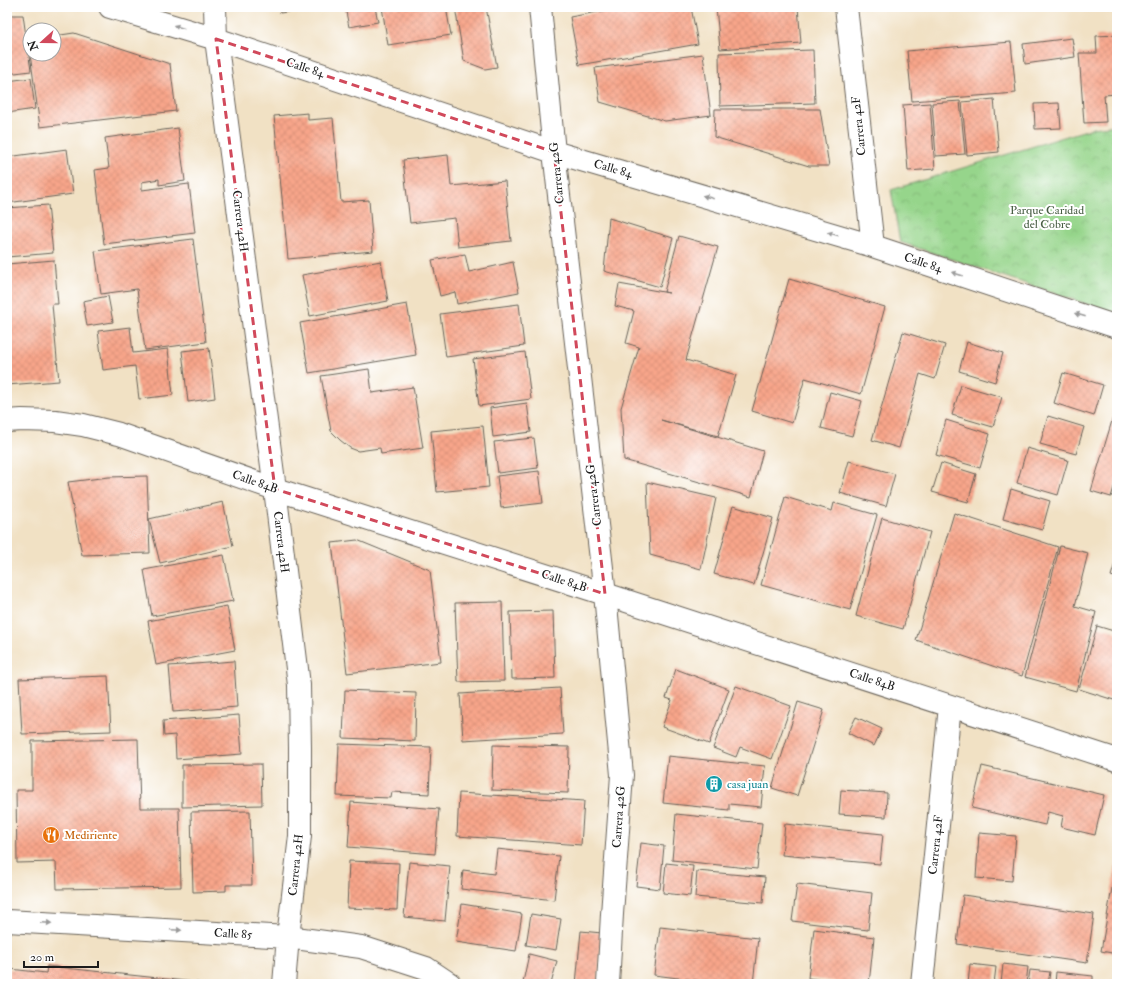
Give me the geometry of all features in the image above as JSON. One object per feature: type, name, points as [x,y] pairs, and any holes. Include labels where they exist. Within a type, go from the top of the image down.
[{"type":"street","name":"Calle 84","points":[[110,7],[216,39],[554,152],[873,246],[1117,327]]},
{"type":"street","name":"Carrera 42H","points":[[215,7],[216,39],[299,685],[300,836],[284,984]]},
{"type":"street","name":"Carrera 42G","points":[[540,7],[554,152],[605,594],[622,775],[608,984]]},
{"type":"street","name":"Carrera 42F","points":[[846,7],[873,246]]},
{"type":"street","name":"Calle 84B","points":[[7,421],[55,421],[83,425],[119,434],[275,489],[1117,760]]},
{"type":"street","name":"Carrera 42F","points":[[922,984],[950,706]]},
{"type":"street","name":"Calle 85","points":[[7,921],[288,937],[361,947],[426,968],[450,984]]},
{"type":"highlighted area","points":[[216,39],[554,152],[605,594],[275,489]]},
{"type":"green space","name":"Parque Caridad del Cobre","points":[[1117,125],[1117,314],[900,242],[891,190],[1093,128]]},
{"type":"building","points":[[279,7],[314,7],[314,8],[280,13]]},
{"type":"building","points":[[345,7],[375,7],[378,22],[349,27]]},
{"type":"building","points":[[382,7],[446,7],[451,35],[388,45]]},
{"type":"building","points":[[455,7],[486,7],[497,67],[485,69],[464,61]]},
{"type":"building","points":[[625,7],[691,7],[698,44],[579,65],[570,17]]},
{"type":"building","points":[[716,7],[798,7],[801,43],[720,49]]},
{"type":"building","points":[[7,15],[23,15],[22,62],[30,62],[31,71],[7,74]]},
{"type":"building","points":[[74,33],[170,64],[176,111],[40,127],[31,62],[62,62],[62,35]]},
{"type":"building","points":[[1117,35],[1117,94],[1104,95],[1106,122],[1084,123],[1079,53],[1097,53],[1096,36]]},
{"type":"building","points":[[1072,38],[1075,57],[1025,64],[1023,44]]},
{"type":"building","points":[[1011,42],[1016,93],[912,101],[907,51]]},
{"type":"building","points":[[813,50],[815,103],[720,106],[719,53]]},
{"type":"building","points":[[703,54],[711,115],[665,121],[600,102],[595,68]]},
{"type":"building","points":[[31,78],[35,109],[7,113],[7,81]]},
{"type":"building","points":[[994,99],[999,152],[967,155],[962,102]]},
{"type":"building","points":[[960,101],[965,154],[936,156],[932,103]]},
{"type":"building","points":[[930,103],[935,169],[908,171],[903,105]]},
{"type":"building","points":[[1059,103],[1061,128],[1035,129],[1034,104]]},
{"type":"building","points":[[715,109],[820,109],[829,166],[809,166],[714,137]]},
{"type":"building","points":[[308,113],[308,120],[333,118],[341,202],[369,200],[373,251],[288,259],[274,116]]},
{"type":"building","points":[[178,128],[185,181],[159,185],[159,179],[142,182],[142,190],[189,184],[195,233],[104,244],[95,170],[109,168],[105,138]]},
{"type":"building","points":[[67,149],[73,194],[7,203],[7,157]]},
{"type":"building","points":[[448,155],[451,186],[505,181],[511,241],[458,247],[455,218],[410,223],[403,160]]},
{"type":"building","points":[[48,205],[53,253],[7,257],[7,208]]},
{"type":"building","points":[[609,218],[673,238],[660,287],[604,271]]},
{"type":"building","points":[[679,236],[718,247],[686,360],[736,375],[718,436],[661,420],[763,451],[751,497],[624,460],[621,408],[639,347],[626,343],[634,311],[615,306],[619,284],[669,293],[664,292]]},
{"type":"building","points":[[193,239],[206,342],[145,350],[137,289],[101,294],[95,251]]},
{"type":"building","points":[[465,254],[469,272],[513,262],[519,292],[457,304],[455,292],[440,296],[432,260]]},
{"type":"building","points":[[54,260],[58,304],[52,304],[59,381],[7,385],[7,264]]},
{"type":"building","points":[[381,261],[388,301],[310,316],[302,275]]},
{"type":"building","points":[[789,279],[885,307],[861,394],[805,378],[792,423],[752,411]]},
{"type":"building","points":[[108,296],[113,322],[87,326],[83,301]]},
{"type":"building","points":[[407,304],[416,355],[309,373],[300,323]]},
{"type":"building","points":[[519,304],[524,346],[446,357],[440,314]]},
{"type":"building","points":[[130,327],[133,353],[168,349],[173,395],[139,399],[135,366],[103,370],[98,331]]},
{"type":"building","points":[[903,332],[945,345],[935,379],[920,374],[899,448],[872,440]]},
{"type":"building","points":[[967,342],[1003,353],[995,382],[959,371]]},
{"type":"building","points":[[209,348],[215,398],[188,402],[182,351]]},
{"type":"building","points":[[525,352],[531,399],[479,406],[473,359]]},
{"type":"building","points":[[369,369],[372,393],[413,387],[423,448],[381,454],[380,448],[358,451],[350,448],[331,431],[321,376]]},
{"type":"building","points":[[1063,373],[1103,385],[1094,416],[1054,403]]},
{"type":"building","points":[[961,385],[1002,397],[993,427],[952,415]]},
{"type":"building","points":[[830,392],[862,401],[852,436],[821,428]]},
{"type":"building","points":[[527,403],[531,432],[493,437],[490,408]]},
{"type":"building","points":[[1117,404],[1117,478],[1111,497],[1091,491]]},
{"type":"building","points":[[1048,416],[1084,427],[1076,454],[1040,444]]},
{"type":"building","points":[[946,420],[990,434],[980,468],[936,455]]},
{"type":"building","points":[[483,426],[489,487],[437,492],[431,431]]},
{"type":"building","points":[[534,438],[538,468],[498,473],[494,442]]},
{"type":"building","points":[[1027,448],[1068,460],[1058,495],[1017,483]]},
{"type":"building","points":[[849,461],[895,474],[886,506],[840,493]]},
{"type":"building","points":[[941,463],[976,474],[968,502],[932,492]]},
{"type":"building","points":[[539,471],[543,503],[501,508],[497,476]]},
{"type":"building","points":[[147,476],[150,553],[82,555],[68,482],[109,477]]},
{"type":"building","points":[[647,482],[716,498],[701,569],[650,555]]},
{"type":"building","points":[[1011,489],[1050,501],[1042,530],[1003,519]]},
{"type":"building","points":[[785,497],[832,511],[834,503],[877,515],[850,610],[761,585]]},
{"type":"building","points":[[223,502],[233,546],[160,563],[149,519]]},
{"type":"building","points":[[733,506],[773,518],[754,585],[714,574]]},
{"type":"building","points":[[954,513],[1058,547],[1022,676],[916,640]]},
{"type":"building","points":[[882,518],[930,532],[903,629],[856,616]]},
{"type":"building","points":[[357,540],[430,570],[441,662],[347,673],[332,543]]},
{"type":"building","points":[[1060,546],[1088,553],[1075,606],[1096,612],[1076,691],[1025,677]]},
{"type":"building","points":[[224,555],[233,601],[152,616],[144,570]]},
{"type":"building","points":[[1117,560],[1117,578],[1111,576]]},
{"type":"building","points":[[502,602],[504,681],[458,682],[455,603]]},
{"type":"building","points":[[227,606],[235,650],[156,665],[148,621]]},
{"type":"building","points":[[553,611],[555,678],[512,679],[510,612]]},
{"type":"building","points":[[1097,626],[1117,632],[1117,701],[1079,689]]},
{"type":"building","points":[[234,661],[237,707],[173,712],[169,666]]},
{"type":"building","points":[[676,669],[729,689],[709,744],[662,727],[672,700],[666,698]]},
{"type":"building","points":[[108,676],[111,731],[22,734],[19,679]]},
{"type":"building","points":[[736,686],[791,706],[772,759],[740,747],[736,757],[713,748]]},
{"type":"building","points":[[560,688],[563,734],[463,740],[460,694]]},
{"type":"building","points":[[345,690],[416,693],[415,741],[343,738]]},
{"type":"building","points":[[798,702],[824,710],[797,796],[772,788]]},
{"type":"building","points":[[239,715],[242,754],[176,759],[175,735],[164,736],[163,721]]},
{"type":"building","points":[[856,717],[882,729],[874,746],[848,733]]},
{"type":"building","points":[[138,739],[140,808],[179,808],[181,887],[57,889],[56,862],[17,863],[16,790],[32,790],[32,741]]},
{"type":"building","points":[[339,744],[431,747],[429,794],[392,792],[391,798],[337,796]]},
{"type":"building","points":[[493,745],[569,747],[568,793],[492,790]]},
{"type":"building","name":"casa juan","points":[[668,756],[765,766],[761,807],[729,804],[729,810],[663,803]]},
{"type":"building","points":[[261,764],[262,805],[182,807],[182,765]]},
{"type":"building","points":[[982,766],[1104,795],[1095,835],[1061,827],[1063,816],[1048,812],[1045,825],[972,808]]},
{"type":"building","points":[[841,790],[887,793],[886,817],[839,814]]},
{"type":"building","points":[[459,793],[584,801],[581,845],[457,836]]},
{"type":"building","points":[[351,802],[439,809],[435,854],[348,847]]},
{"type":"building","points":[[250,811],[252,885],[226,885],[226,891],[193,892],[191,812]]},
{"type":"building","points":[[676,814],[762,823],[757,869],[672,860]]},
{"type":"building","points":[[785,824],[883,834],[880,864],[782,855]]},
{"type":"building","points":[[979,833],[1016,836],[1012,881],[976,878]]},
{"type":"building","points":[[641,843],[664,846],[660,889],[636,886]]},
{"type":"building","points":[[497,849],[559,856],[554,900],[461,889],[463,870],[494,874]]},
{"type":"building","points":[[349,861],[399,863],[397,910],[347,908]]},
{"type":"building","points":[[409,862],[450,866],[445,921],[404,917]]},
{"type":"building","points":[[666,863],[693,866],[690,896],[663,893]]},
{"type":"building","points":[[1117,865],[1117,954],[1101,951]]},
{"type":"building","points":[[697,871],[765,877],[763,903],[695,897]]},
{"type":"building","points":[[797,884],[872,893],[868,930],[792,921]]},
{"type":"building","points":[[963,895],[1094,914],[1087,963],[957,944]]},
{"type":"building","points":[[462,904],[522,914],[516,951],[456,942]]},
{"type":"building","points":[[531,914],[561,919],[556,950],[526,945]]},
{"type":"building","points":[[660,927],[758,938],[753,984],[726,984],[654,975]]},
{"type":"building","points":[[814,929],[874,937],[869,984],[851,984],[808,978]]},
{"type":"building","points":[[581,931],[602,933],[598,984],[576,984]]},
{"type":"building","points":[[529,954],[557,961],[551,984],[532,984],[523,982]]},
{"type":"building","points":[[970,964],[996,967],[994,984],[968,984]]},
{"type":"building","points":[[1003,964],[1028,967],[1026,984],[1001,984]]},
{"type":"building","points":[[47,966],[204,984],[8,984],[10,969],[46,973]]},
{"type":"building","points":[[1030,970],[1050,972],[1048,984],[1028,984]]},
{"type":"building","points":[[1056,972],[1093,976],[1093,984],[1055,984]]},
{"type":"building","points":[[769,981],[781,983],[769,984]]},
{"type":"place","name":"casa juan","points":[[714,784]]},
{"type":"place","name":"Mediriente","points":[[51,835]]}]
